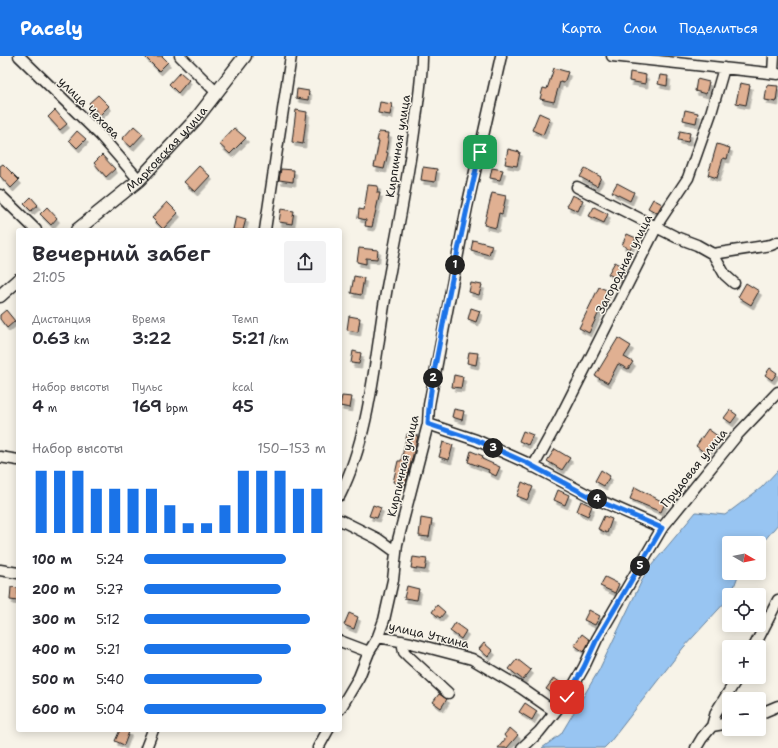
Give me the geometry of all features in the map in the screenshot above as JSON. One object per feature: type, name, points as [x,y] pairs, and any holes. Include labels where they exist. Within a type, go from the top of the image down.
[{"type":"main road","name":"Марковская улица","points":[[79,228],[139,180],[196,119],[245,56]]},
{"type":"main road","points":[[0,296],[16,282]]},
{"type":"street","name":"улица Чехова","points":[[19,56],[100,135],[139,180]]},
{"type":"street","points":[[180,56],[216,92]]},
{"type":"street","points":[[265,228],[291,56]]},
{"type":"street","name":"Кирпичная улица","points":[[342,491],[354,464],[366,417],[412,149],[422,56]]},
{"type":"street","name":"Кирпичная улица","points":[[342,706],[359,677],[369,652],[378,637],[384,620],[393,580],[396,552],[428,424],[428,405],[455,265],[501,56]]},
{"type":"street","points":[[613,56],[776,73],[774,56]]},
{"type":"street","name":"Загородная улица","points":[[534,467],[657,227],[688,178],[724,68]]},
{"type":"street","points":[[578,187],[676,237],[697,245],[713,254],[725,275],[734,283]]},
{"type":"street","points":[[0,195],[34,228]]},
{"type":"street","points":[[713,254],[772,245],[778,242]]},
{"type":"street","name":"Прудовая улица","points":[[522,748],[538,732],[567,697],[584,667],[597,639],[662,528],[738,434],[778,392]]},
{"type":"street","points":[[428,424],[476,440],[534,467],[592,498],[662,528]]},
{"type":"street","points":[[0,457],[16,460]]},
{"type":"street","points":[[342,521],[378,539],[396,552]]},
{"type":"street","points":[[0,570],[16,573]]},
{"type":"street","points":[[758,640],[778,600]]},
{"type":"street","name":"улица Уткина","points":[[378,637],[402,641],[472,659],[521,688],[554,711]]},
{"type":"street","points":[[402,641],[404,652],[448,693]]},
{"type":"street","points":[[342,642],[369,652]]},
{"type":"street","points":[[696,748],[712,726],[716,712],[734,684]]},
{"type":"street","points":[[766,711],[778,706]]},
{"type":"street","points":[[712,726],[722,724]]},
{"type":"street","points":[[146,748],[152,732]]},
{"type":"street","points":[[318,748],[327,732]]},
{"type":"water","points":[[778,470],[778,524],[766,539],[766,536],[722,536],[722,580],[736,580],[734,588],[722,588],[722,606],[683,648],[610,742],[604,748],[542,748],[561,734],[599,670],[646,572],[696,512],[725,515],[761,488]]},
{"type":"building","points":[[144,56],[162,56],[168,62],[159,71]]},
{"type":"building","points":[[554,68],[568,72],[564,83],[560,82],[554,102],[540,99],[543,88],[547,89]]},
{"type":"building","points":[[180,72],[189,80],[178,93],[169,84]]},
{"type":"building","points":[[630,72],[646,75],[645,84],[629,81]]},
{"type":"building","points":[[660,75],[668,76],[667,86],[658,84]]},
{"type":"building","points":[[697,79],[709,82],[706,94],[695,91]]},
{"type":"building","points":[[740,83],[750,85],[746,105],[736,103]]},
{"type":"building","points":[[767,85],[778,86],[776,102],[765,100]]},
{"type":"building","points":[[297,89],[309,91],[308,100],[296,98]]},
{"type":"building","points":[[98,95],[109,106],[100,115],[89,103]]},
{"type":"building","points":[[380,102],[392,104],[390,115],[378,113]]},
{"type":"building","points":[[55,110],[67,124],[60,130],[48,117]]},
{"type":"building","points":[[296,110],[307,112],[303,144],[292,142]]},
{"type":"building","points":[[685,110],[698,113],[696,123],[683,120]]},
{"type":"building","points":[[539,113],[550,118],[543,135],[532,130]]},
{"type":"building","points":[[134,126],[143,134],[131,147],[122,139]]},
{"type":"building","points":[[234,128],[246,138],[230,154],[219,144]]},
{"type":"building","points":[[77,131],[86,139],[77,148],[69,140]]},
{"type":"building","points":[[680,131],[690,133],[688,142],[678,140]]},
{"type":"building","points":[[379,132],[389,133],[386,152],[388,153],[384,169],[374,167],[379,141],[377,141]]},
{"type":"building","points":[[717,144],[730,148],[727,159],[723,158],[717,178],[708,175]]},
{"type":"building","points":[[508,149],[520,152],[517,166],[505,164]]},
{"type":"building","points":[[102,155],[115,169],[106,177],[94,163]]},
{"type":"building","points":[[3,164],[19,180],[11,188],[0,176],[0,166]]},
{"type":"building","points":[[199,166],[210,176],[195,192],[184,182]]},
{"type":"building","points":[[423,167],[437,169],[435,182],[421,180]]},
{"type":"building","points":[[492,168],[503,170],[500,180],[490,178]]},
{"type":"building","points":[[585,168],[601,177],[597,186],[580,177]]},
{"type":"building","points":[[281,169],[294,170],[293,182],[279,180]]},
{"type":"building","points":[[617,183],[634,192],[630,201],[612,192]]},
{"type":"building","points":[[368,185],[378,186],[377,193],[380,193],[372,227],[365,226],[366,220],[358,218],[359,209],[364,210]]},
{"type":"building","points":[[492,193],[506,196],[502,214],[499,213],[496,228],[484,225]]},
{"type":"building","points":[[572,195],[583,200],[578,211],[567,206]]},
{"type":"building","points":[[31,197],[38,205],[31,211],[24,204]]},
{"type":"building","points":[[653,199],[662,204],[657,213],[648,208]]},
{"type":"building","points":[[167,202],[178,213],[164,228],[162,228],[152,218]]},
{"type":"building","points":[[47,207],[57,218],[51,225],[40,214]]},
{"type":"building","points":[[594,207],[608,214],[604,223],[589,216]]},
{"type":"building","points":[[281,209],[294,211],[292,224],[279,222]]},
{"type":"building","points":[[236,216],[246,219],[244,228],[233,228]]},
{"type":"building","points":[[627,234],[636,238],[630,249],[622,245]]},
{"type":"building","points":[[473,240],[492,245],[489,255],[471,250]]},
{"type":"building","points":[[359,248],[378,250],[377,259],[366,258],[366,264],[357,262]]},
{"type":"building","points":[[615,262],[626,268],[620,280],[608,274]]},
{"type":"building","points":[[354,276],[364,278],[361,295],[351,293]]},
{"type":"building","points":[[471,283],[482,285],[479,295],[469,292]]},
{"type":"building","points":[[746,283],[759,291],[751,305],[738,297]]},
{"type":"building","points":[[599,287],[609,291],[589,333],[579,328]]},
{"type":"building","points":[[471,308],[480,311],[476,322],[468,319]]},
{"type":"building","points":[[6,310],[15,321],[7,328],[0,319],[0,315]]},
{"type":"building","points":[[349,316],[360,318],[358,332],[347,330]]},
{"type":"building","points":[[618,338],[631,346],[624,357],[633,362],[628,369],[618,364],[608,383],[595,376]]},
{"type":"building","points":[[353,351],[361,353],[359,364],[351,363]]},
{"type":"building","points":[[469,352],[478,353],[476,365],[467,363]]},
{"type":"building","points":[[770,368],[777,373],[772,380],[765,375]]},
{"type":"building","points":[[454,375],[463,377],[461,388],[452,387]]},
{"type":"building","points":[[342,396],[352,397],[350,408],[342,406]]},
{"type":"building","points":[[454,409],[464,411],[462,420],[452,417]]},
{"type":"building","points":[[730,410],[737,415],[731,423],[724,418]]},
{"type":"building","points":[[708,429],[719,437],[706,454],[696,446]]},
{"type":"building","points":[[523,431],[533,435],[528,445],[519,441]]},
{"type":"building","points":[[407,434],[418,436],[405,485],[393,482],[398,461],[401,461]]},
{"type":"building","points":[[443,442],[453,445],[449,460],[439,457]]},
{"type":"building","points":[[555,449],[570,458],[562,470],[547,461]]},
{"type":"building","points":[[471,451],[483,456],[482,459],[500,467],[496,476],[488,472],[489,470],[468,462]]},
{"type":"building","points":[[601,470],[610,476],[604,486],[595,481]]},
{"type":"building","points":[[522,482],[533,487],[527,500],[517,496]]},
{"type":"building","points":[[635,487],[665,503],[661,512],[630,499]]},
{"type":"building","points":[[558,490],[569,495],[565,505],[554,500]]},
{"type":"building","points":[[581,501],[592,506],[588,516],[577,511]]},
{"type":"building","points":[[373,505],[381,508],[377,518],[369,516]]},
{"type":"building","points":[[604,516],[612,519],[607,533],[598,529]]},
{"type":"building","points":[[421,518],[432,520],[429,537],[419,536]]},
{"type":"building","points":[[413,557],[427,559],[425,570],[411,568]]},
{"type":"building","points":[[605,577],[619,584],[615,593],[600,586]]},
{"type":"building","points":[[407,586],[419,589],[417,600],[404,598]]},
{"type":"building","points":[[11,587],[16,588],[16,601],[10,600]]},
{"type":"building","points":[[437,605],[445,612],[440,618],[432,612]]},
{"type":"building","points":[[589,610],[600,616],[595,625],[584,620]]},
{"type":"building","points":[[349,613],[358,617],[354,629],[344,625]]},
{"type":"building","points":[[455,623],[466,631],[461,639],[450,631]]},
{"type":"building","points":[[582,634],[590,640],[584,652],[574,645]]},
{"type":"building","points":[[484,643],[493,651],[488,657],[479,649]]},
{"type":"building","points":[[517,659],[531,670],[523,680],[509,669]]},
{"type":"building","points":[[554,678],[564,685],[556,696],[546,689]]},
{"type":"building","points":[[439,694],[447,699],[441,708],[433,702]]},
{"type":"building","points":[[525,703],[537,711],[532,720],[519,712]]},
{"type":"building","points":[[510,728],[518,735],[507,748],[498,748],[506,738],[504,735]]},
{"type":"building","points":[[119,732],[129,732],[124,745],[115,741]]},
{"type":"route","points":[[480,152],[455,265],[428,405],[428,424],[476,440],[527,463],[592,498],[662,528],[597,639],[584,667],[567,697]]}]
